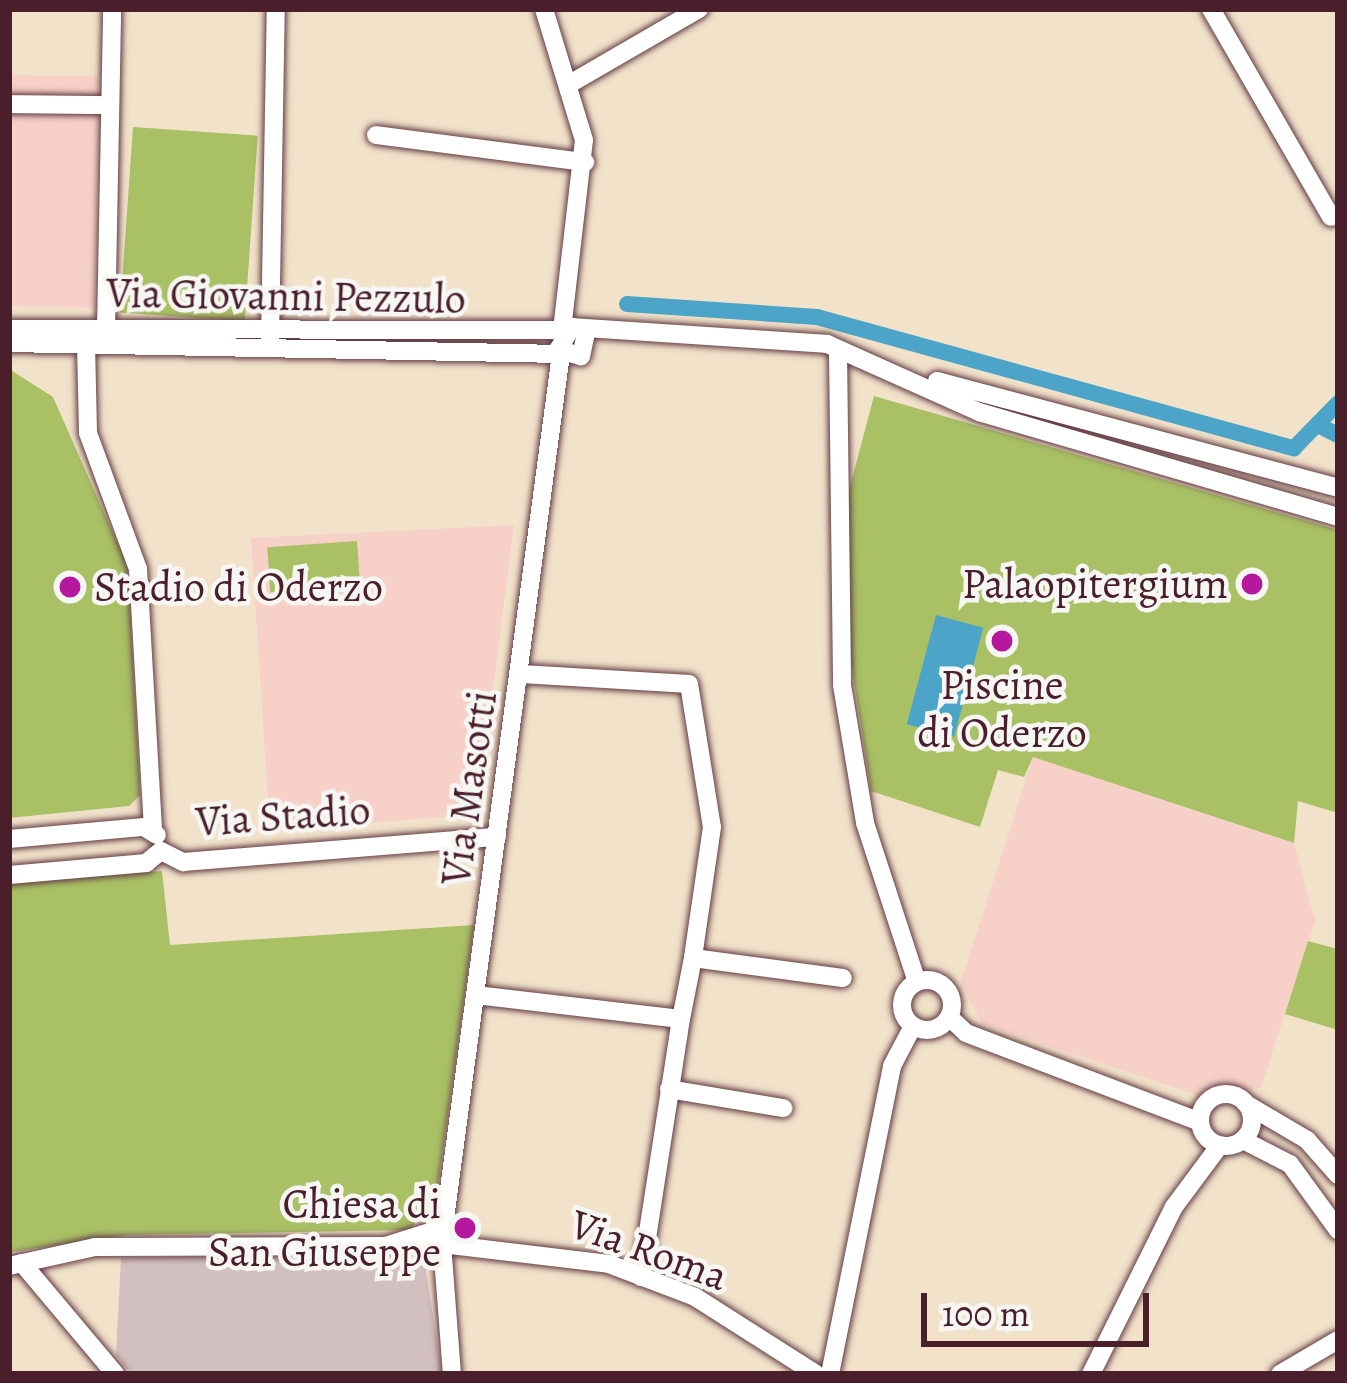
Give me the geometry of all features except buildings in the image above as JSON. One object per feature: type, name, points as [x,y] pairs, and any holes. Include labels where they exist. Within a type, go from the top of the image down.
[{"type":"street","points":[[106,330],[112,9]]},
{"type":"street","points":[[270,339],[276,9]]},
{"type":"street","name":"Via Masotti","points":[[452,1374],[445,1288],[431,1243],[446,1200],[562,387],[576,343],[574,285],[585,162],[573,82],[544,9]]},
{"type":"street","points":[[573,82],[700,9]]},
{"type":"street","points":[[1210,9],[1331,217]]},
{"type":"street","points":[[9,104],[109,105]]},
{"type":"street","points":[[376,135],[585,162]]},
{"type":"street","name":"Via Giovanni Pezzulo","points":[[9,329],[270,339]]},
{"type":"street","name":"Via Giovanni Pezzulo","points":[[9,343],[270,339],[576,343],[628,334],[783,334],[898,371]]},
{"type":"street","points":[[86,344],[88,433],[138,569],[153,857]]},
{"type":"street","points":[[838,351],[842,685],[865,823],[917,982]]},
{"type":"street","points":[[898,371],[1338,488]]},
{"type":"street","points":[[898,371],[985,414],[1135,465],[1338,517]]},
{"type":"street","points":[[985,414],[999,398]]},
{"type":"street","points":[[1135,465],[1144,435]]},
{"type":"street","points":[[522,674],[689,684],[712,827],[641,1277]]},
{"type":"street","points":[[9,839],[153,830]]},
{"type":"street","name":"Via Stadio","points":[[9,875],[153,857],[183,862],[497,837]]},
{"type":"street","points":[[693,958],[843,978]]},
{"type":"street","points":[[917,982],[946,989],[949,1016],[966,1033],[1200,1122],[1220,1145]]},
{"type":"street","points":[[913,1026],[903,999],[917,982]]},
{"type":"street","points":[[476,995],[681,1019]]},
{"type":"street","points":[[830,1374],[892,1066],[913,1026],[949,1016]]},
{"type":"street","points":[[669,1089],[783,1108]]},
{"type":"street","points":[[1200,1122],[1217,1096],[1246,1104],[1306,1140],[1338,1174]]},
{"type":"street","points":[[1243,1140],[1246,1104]]},
{"type":"street","points":[[1090,1374],[1174,1207],[1220,1145],[1243,1140],[1290,1165],[1338,1230]]},
{"type":"street","name":"Via Roma","points":[[15,1264],[94,1247],[431,1243],[543,1249],[641,1277],[713,1307],[816,1374]]},
{"type":"street","points":[[15,1264],[115,1374]]},
{"type":"street","points":[[1280,1374],[1338,1340]]},
{"type":"shaded area","points":[[9,75],[98,77],[94,308],[9,306]]},
{"type":"shaded area","points":[[514,525],[477,814],[270,831],[251,538]]},
{"type":"shaded area","points":[[1033,757],[1294,843],[1315,921],[1261,1088],[1197,1095],[982,1024],[961,982]]},
{"type":"shaded area","points":[[286,1255],[425,1264],[442,1374],[131,1374],[116,1355],[121,1258]]},
{"type":"green space","points":[[133,127],[258,136],[245,321],[120,313]]},
{"type":"green space","name":"Stadio di Oderzo","points":[[9,369],[53,397],[128,567],[140,795],[129,806],[9,818]]},
{"type":"green space","points":[[874,396],[1338,530],[1338,813],[1298,801],[1294,843],[1033,757],[1024,777],[998,770],[980,827],[871,791],[844,616],[848,494]]},
{"type":"green space","points":[[357,541],[360,586],[270,592],[267,547]]},
{"type":"green space","points":[[162,871],[170,945],[474,925],[437,1192],[410,1230],[128,1235],[9,1252],[9,883]]},
{"type":"green space","points":[[1308,941],[1338,949],[1338,1030],[1285,1014]]},
{"type":"water","points":[[936,615],[983,628],[954,737],[907,724]]},
{"type":"waterway","points":[[627,304],[817,317],[1294,448],[1338,403]]},
{"type":"waterway","points":[[1320,426],[1338,435]]},
{"type":"place","name":"Palaopitergium","points":[[1252,584]]},
{"type":"place","name":"Stadio di Oderzo","points":[[70,587]]},
{"type":"place","name":"Piscine di Oderzo","points":[[1002,641]]},
{"type":"place","name":"Chiesa di San Giuseppe","points":[[465,1228]]}]
